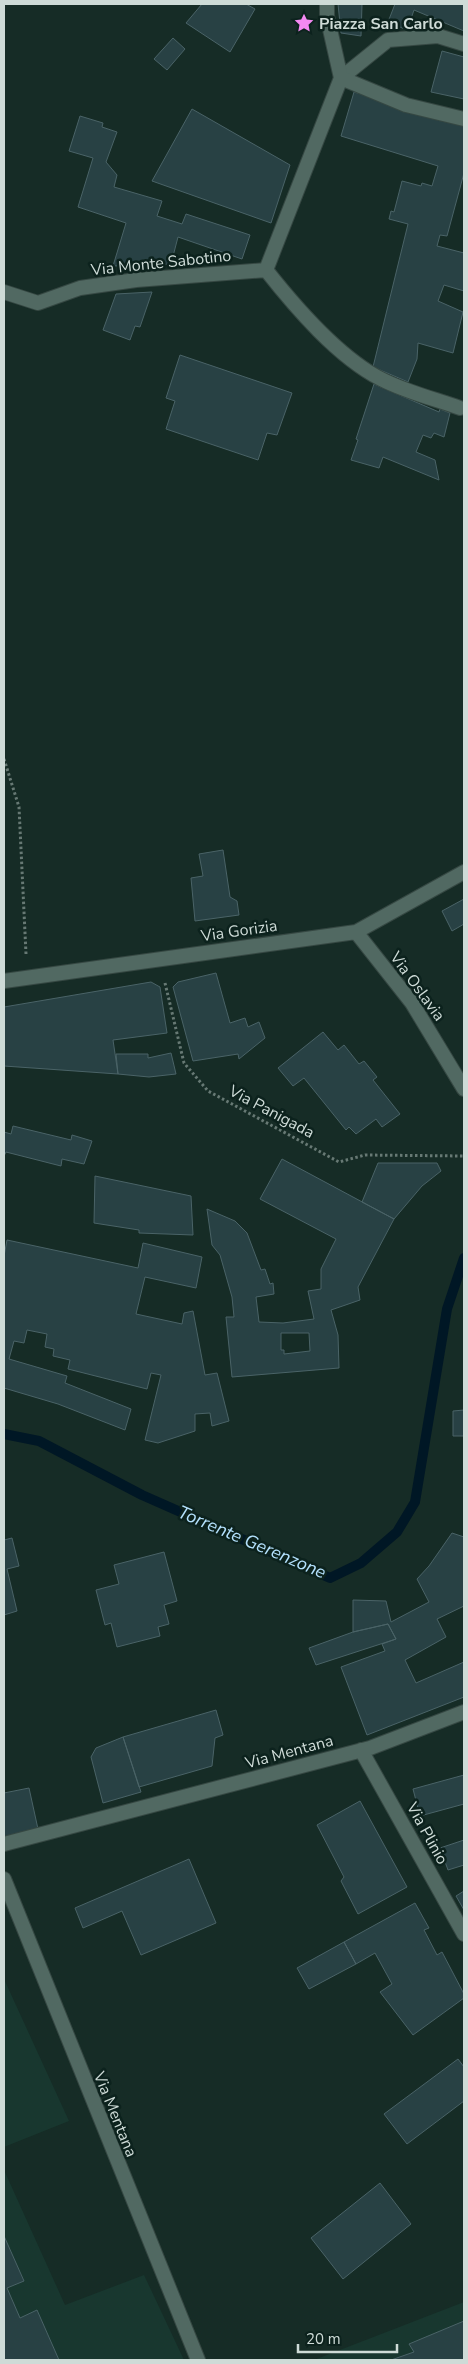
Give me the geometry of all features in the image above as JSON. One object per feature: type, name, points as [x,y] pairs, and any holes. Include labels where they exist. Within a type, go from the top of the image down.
[{"type":"street","points":[[316,4],[327,10],[341,78]]},
{"type":"street","points":[[460,408],[381,379],[346,354],[299,311],[266,270],[341,78],[388,40],[438,36],[464,44]]},
{"type":"street","points":[[341,78],[406,105],[464,119]]},
{"type":"street","name":"Via Monte Sabotino","points":[[4,292],[38,303],[89,286],[136,280],[266,270]]},
{"type":"street","name":"Via Gorizia","points":[[4,981],[356,932],[464,872]]},
{"type":"street","name":"Via Oslavia","points":[[356,932],[412,1003],[464,1089]]},
{"type":"street","name":"Via Mentana","points":[[4,1844],[361,1750],[464,1712]]},
{"type":"street","name":"Via Plinio","points":[[361,1750],[464,1934]]},
{"type":"street","name":"Via Mentana","points":[[4,1879],[198,2360]]},
{"type":"path","points":[[4,759],[19,807],[27,977]]},
{"type":"path","name":"Via Panigada","points":[[159,959],[184,1062],[208,1091],[339,1162],[365,1155],[464,1156]]},
{"type":"shaded area","points":[[4,1979],[69,2121],[4,2147]]},
{"type":"shaded area","points":[[4,2170],[65,2305],[144,2275],[184,2360],[4,2360]]},
{"type":"shaded area","points":[[464,2302],[464,2360],[314,2360]]},
{"type":"building","points":[[202,4],[246,4],[255,9],[230,52],[186,23]]},
{"type":"building","points":[[338,4],[362,4],[361,36],[341,33]]},
{"type":"building","points":[[395,4],[464,4],[464,31],[414,10],[407,30],[388,22]]},
{"type":"building","points":[[173,38],[185,49],[167,70],[154,59]]},
{"type":"building","points":[[442,51],[464,57],[464,99],[431,92]]},
{"type":"building","points":[[354,92],[464,122],[464,173],[447,236],[440,235],[437,246],[464,253],[464,291],[444,285],[438,301],[463,312],[453,353],[418,343],[417,359],[408,382],[373,367],[408,224],[389,219],[391,211],[394,212],[402,181],[421,186],[422,183],[432,186],[438,166],[341,136]]},
{"type":"building","points":[[192,109],[290,165],[271,223],[152,181]]},
{"type":"building","points":[[80,116],[103,123],[102,127],[117,132],[106,162],[117,175],[114,187],[162,201],[157,216],[182,224],[186,214],[250,235],[242,259],[178,237],[171,264],[113,266],[126,223],[78,207],[93,158],[69,151]]},
{"type":"building","points":[[152,292],[140,327],[135,326],[130,340],[103,330],[116,294]]},
{"type":"building","points":[[180,355],[292,393],[277,435],[267,433],[258,460],[166,429],[175,401],[166,398]]},
{"type":"building","points":[[374,384],[439,412],[440,409],[450,413],[444,437],[434,433],[431,438],[423,435],[416,452],[435,460],[439,480],[383,457],[379,468],[351,460]]},
{"type":"building","points":[[223,850],[230,897],[237,901],[239,915],[195,921],[191,878],[203,876],[199,854]]},
{"type":"building","points":[[464,899],[464,924],[452,931],[442,911]]},
{"type":"building","points":[[216,973],[230,1023],[245,1018],[248,1027],[259,1022],[265,1038],[239,1059],[238,1054],[193,1061],[173,987],[178,982]]},
{"type":"building","points":[[151,982],[160,987],[167,1033],[113,1040],[118,1074],[4,1066],[4,1007]]},
{"type":"building","points":[[323,1032],[338,1050],[344,1045],[359,1064],[364,1061],[377,1077],[373,1080],[400,1114],[382,1127],[376,1119],[356,1134],[349,1127],[346,1130],[304,1078],[293,1086],[278,1068]]},
{"type":"building","points":[[171,1053],[176,1074],[149,1077],[118,1074],[116,1054],[148,1054],[148,1058]]},
{"type":"building","points":[[13,1126],[71,1140],[72,1135],[92,1141],[84,1164],[62,1159],[61,1166],[6,1152],[4,1156],[4,1132],[11,1134]]},
{"type":"building","points":[[282,1159],[394,1219],[358,1287],[360,1300],[331,1310],[338,1335],[339,1368],[232,1377],[226,1317],[234,1317],[232,1297],[220,1255],[212,1245],[207,1209],[235,1221],[247,1233],[261,1270],[265,1269],[270,1284],[273,1283],[274,1294],[256,1297],[259,1322],[283,1323],[314,1319],[308,1291],[321,1289],[321,1269],[336,1239],[260,1199]],"holes":[[[281,1333],[309,1333],[310,1351],[284,1354],[284,1350],[281,1350]]]},
{"type":"building","points":[[378,1163],[437,1163],[441,1171],[422,1186],[394,1219],[362,1202]]},
{"type":"building","points":[[95,1176],[191,1196],[193,1235],[139,1233],[139,1230],[94,1223]]},
{"type":"building","points":[[7,1240],[138,1268],[143,1243],[202,1257],[196,1288],[145,1277],[136,1314],[182,1324],[184,1313],[193,1311],[205,1375],[217,1373],[229,1421],[212,1426],[210,1413],[195,1414],[195,1431],[158,1443],[145,1440],[161,1375],[151,1373],[147,1389],[68,1369],[70,1360],[53,1356],[54,1349],[45,1347],[47,1334],[27,1330],[24,1343],[14,1341],[9,1359],[67,1376],[65,1383],[131,1409],[125,1430],[58,1404],[4,1388],[4,1256]]},
{"type":"building","points":[[464,1410],[464,1436],[453,1436],[453,1411]]},
{"type":"building","points":[[452,1533],[464,1537],[464,1606],[437,1619],[446,1637],[405,1660],[416,1683],[464,1662],[464,1697],[367,1735],[341,1667],[385,1651],[382,1644],[396,1639],[388,1624],[353,1632],[353,1600],[386,1601],[391,1622],[429,1602],[417,1579],[429,1566]]},
{"type":"building","points":[[12,1538],[19,1566],[7,1569],[17,1611],[4,1615],[4,1540]]},
{"type":"building","points":[[164,1552],[177,1601],[164,1605],[169,1624],[158,1627],[160,1636],[117,1647],[111,1623],[105,1625],[96,1590],[119,1584],[114,1565]]},
{"type":"building","points":[[388,1624],[396,1639],[316,1665],[309,1648],[353,1632]]},
{"type":"building","points":[[216,1710],[223,1735],[215,1738],[212,1766],[139,1787],[123,1737]]},
{"type":"building","points":[[123,1737],[141,1792],[103,1803],[91,1757],[96,1748]]},
{"type":"building","points":[[464,1775],[464,1804],[420,1816],[413,1789]]},
{"type":"building","points":[[29,1788],[38,1829],[4,1838],[4,1793]]},
{"type":"building","points":[[360,1801],[407,1887],[358,1914],[341,1881],[344,1877],[317,1825]]},
{"type":"building","points":[[464,1840],[464,1865],[448,1870],[440,1848]]},
{"type":"building","points":[[189,1859],[216,1923],[141,1955],[122,1911],[83,1928],[75,1908]]},
{"type":"building","points":[[464,1891],[464,1910],[456,1896]]},
{"type":"building","points":[[415,1903],[429,1928],[424,1930],[437,1955],[442,1952],[464,1994],[464,1998],[413,2035],[380,1992],[392,1984],[375,1953],[356,1964],[344,1942]]},
{"type":"building","points":[[344,1942],[356,1964],[309,1989],[297,1968]]},
{"type":"building","points":[[458,2059],[464,2067],[464,2101],[407,2144],[384,2114]]},
{"type":"building","points":[[380,2183],[411,2224],[343,2279],[311,2238]]},
{"type":"building","points":[[4,2236],[24,2281],[7,2288],[20,2318],[37,2310],[59,2360],[4,2360]]},
{"type":"building","points":[[464,2321],[464,2360],[391,2360],[414,2352],[409,2344]]},
{"type":"waterway","name":"Torrente Gerenzone","points":[[4,1434],[39,1441],[142,1495],[330,1578],[361,1563],[397,1532],[415,1502],[447,1309],[464,1258]]},
{"type":"place","name":"Piazza San Carlo","points":[[304,23]]}]
